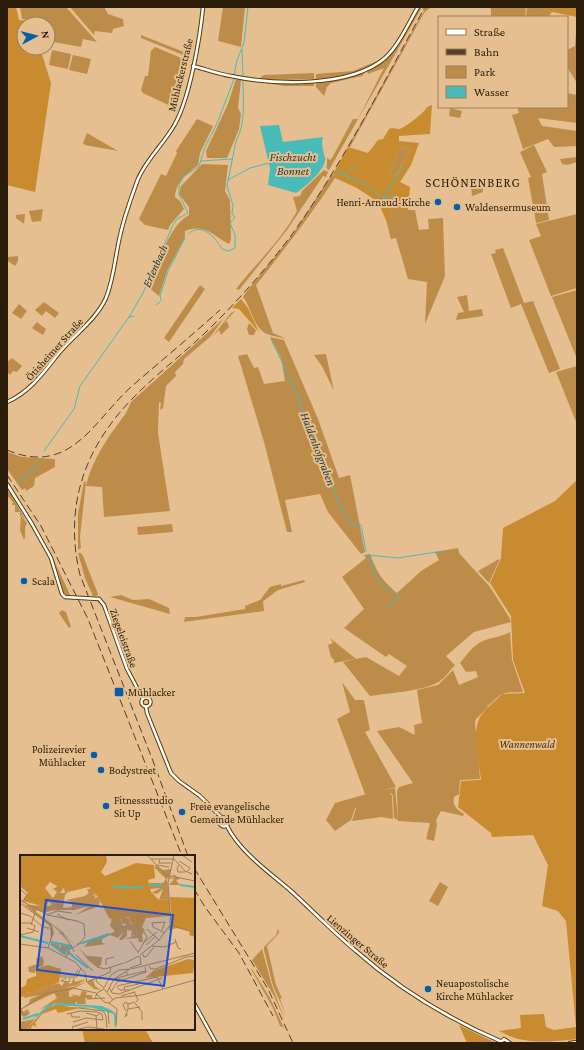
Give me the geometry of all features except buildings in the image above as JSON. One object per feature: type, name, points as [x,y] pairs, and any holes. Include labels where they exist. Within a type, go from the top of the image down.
[{"type":"street","name":"Mühlackerstraße","points":[[105,298],[113,274],[120,237],[131,198],[143,168],[169,134],[181,112],[193,66],[203,7]]},
{"type":"street","points":[[193,66],[230,76],[268,81],[325,80],[352,75],[374,66],[391,52],[418,7]]},
{"type":"street","name":"Ötisheimer Straße","points":[[7,402],[23,393],[36,382],[69,341],[92,318],[105,298]]},
{"type":"street","name":"Ziegeleistraße","points":[[7,484],[51,558],[64,596],[72,599],[99,599],[104,605],[132,679],[143,699],[142,704],[146,707],[147,713],[172,773],[179,781],[200,796],[222,818]]},
{"type":"street","name":"Ziegeleistraße","points":[[143,699],[147,698],[150,701],[150,704],[146,707]]},
{"type":"street","name":"Lienzinger Straße","points":[[227,826],[224,827],[220,825],[219,822],[222,818],[227,819],[227,826],[236,840],[255,860],[365,959],[435,1007],[473,1029],[500,1042],[506,1039],[510,1043]]},
{"type":"street","points":[[195,1005],[216,1043]]},
{"type":"street","points":[[570,1043],[577,1042]]},
{"type":"green space","points":[[7,7],[16,7],[18,16],[16,16],[16,56],[43,56],[51,83],[35,192],[7,185]]},
{"type":"green space","points":[[20,7],[66,7],[97,42],[83,39],[81,47],[56,42],[56,16],[22,16]]},
{"type":"green space","points":[[70,7],[104,7],[108,14],[123,19],[124,26],[113,29],[112,33],[95,31],[94,35]]},
{"type":"green space","points":[[223,7],[245,7],[241,47],[218,41]]},
{"type":"green space","points":[[420,7],[422,7],[329,170],[327,169],[327,158],[330,160],[332,158],[353,119],[358,119],[384,68],[368,74],[367,72],[392,53]]},
{"type":"green space","points":[[426,7],[431,7],[424,13],[350,147],[348,147],[335,170]]},
{"type":"green space","points":[[488,7],[526,7],[525,16],[491,16],[491,9]]},
{"type":"green space","points":[[527,7],[539,7],[552,12],[549,16],[526,16]]},
{"type":"green space","points":[[539,7],[577,7],[577,17],[552,12]]},
{"type":"green space","points":[[577,17],[577,83],[568,69],[568,50],[575,46]]},
{"type":"green space","points":[[141,35],[189,54],[188,57],[141,38]]},
{"type":"green space","points":[[155,47],[179,57],[186,64],[186,74],[177,109],[143,93],[141,90],[145,76],[148,76],[151,51]]},
{"type":"green space","points":[[56,51],[71,54],[68,69],[49,65],[51,56],[56,56]]},
{"type":"green space","points":[[73,55],[91,59],[87,74],[69,70]]},
{"type":"green space","points":[[377,61],[367,69],[359,72],[316,79],[316,74],[353,71]]},
{"type":"green space","points":[[314,73],[314,79],[261,79],[264,75]]},
{"type":"green space","points":[[364,74],[362,76],[331,83],[327,87],[324,96],[316,87],[316,81],[346,78]]},
{"type":"green space","points":[[236,79],[241,80],[238,108],[241,114],[239,129],[227,158],[207,158],[206,151],[228,104]]},
{"type":"green space","points":[[261,82],[314,82],[314,86],[284,86]]},
{"type":"green space","points":[[568,93],[577,95],[577,123],[538,118],[542,126],[577,131],[577,146],[554,147],[548,139],[523,149],[512,115],[519,113],[517,108],[568,108]]},
{"type":"green space","points":[[432,105],[430,134],[399,136],[399,141],[419,143],[411,165],[400,182],[410,187],[408,210],[392,210],[390,219],[386,220],[378,202],[357,188],[335,178],[333,174],[348,147],[368,153],[378,140],[383,139],[389,129],[399,129],[406,126],[427,107]],"holes":[[[402,146],[410,150],[396,176],[388,173]]]},
{"type":"green space","points":[[450,108],[462,111],[460,118],[449,116]]},
{"type":"green space","points":[[197,119],[213,126],[200,153],[198,165],[183,178],[177,187],[175,197],[180,201],[184,209],[170,225],[168,230],[145,225],[139,219],[161,174],[166,176],[177,153],[176,151]]},
{"type":"green space","points":[[87,133],[118,151],[85,145],[83,143]]},
{"type":"green space","points":[[534,145],[547,172],[542,174],[549,220],[536,223],[528,178],[531,177],[520,152]]},
{"type":"green space","points":[[402,146],[410,150],[396,176],[388,173]]},
{"type":"green space","points":[[577,157],[577,162],[567,165],[562,164],[560,159]]},
{"type":"green space","points":[[202,164],[228,165],[225,191],[230,200],[231,240],[229,244],[204,229],[192,229],[185,231],[185,237],[167,271],[159,296],[149,288],[169,237],[182,220],[189,215],[189,207],[179,194],[181,186]]},
{"type":"green space","points":[[324,170],[328,172],[326,177],[323,176],[287,230],[239,290],[236,289],[276,242],[297,211],[293,197],[300,196],[302,191]]},
{"type":"green space","points":[[332,174],[335,178],[326,192],[256,285],[273,333],[287,339],[267,334],[258,326],[243,297],[293,234]]},
{"type":"green space","points":[[482,182],[483,192],[472,196],[471,184]]},
{"type":"green space","points":[[43,209],[41,221],[32,222],[29,211]]},
{"type":"green space","points":[[392,210],[415,210],[419,230],[429,229],[428,219],[443,218],[445,276],[425,324],[427,282],[408,279],[396,238],[391,239],[386,220],[390,218]]},
{"type":"green space","points":[[25,214],[24,224],[16,218],[16,215]]},
{"type":"green space","points":[[577,214],[577,288],[551,296],[529,240],[541,236],[536,224]]},
{"type":"green space","points":[[503,248],[524,303],[533,301],[560,369],[549,373],[521,304],[511,308],[491,254],[496,253],[495,250]]},
{"type":"green space","points":[[18,256],[18,261],[15,266],[8,261],[8,257]]},
{"type":"green space","points":[[200,285],[205,289],[169,342],[164,338]]},
{"type":"green space","points":[[577,290],[577,359],[552,297]]},
{"type":"green space","points":[[467,295],[469,311],[482,309],[483,316],[456,320],[458,313],[464,312],[457,297]]},
{"type":"green space","points":[[241,299],[248,308],[259,332],[239,309],[232,308]]},
{"type":"green space","points":[[44,302],[59,313],[55,318],[46,311],[42,316],[35,310]]},
{"type":"green space","points":[[19,304],[27,311],[21,319],[12,313]]},
{"type":"green space","points":[[235,311],[223,324],[227,321],[229,327],[221,335],[219,330],[212,337],[231,313]]},
{"type":"green space","points":[[224,318],[210,337],[184,359],[183,364],[175,372],[176,376],[166,386],[163,408],[160,410],[161,403],[159,402],[158,433],[170,511],[104,517],[102,487],[86,486],[92,466],[107,439],[126,413],[131,402]]},
{"type":"green space","points":[[37,322],[46,329],[43,335],[32,328]]},
{"type":"green space","points":[[249,323],[256,330],[254,335],[249,335],[247,329]]},
{"type":"green space","points":[[270,337],[284,340],[318,419],[339,478],[350,475],[365,552],[361,554],[328,512],[320,494],[285,500],[292,532],[287,532],[264,442],[238,356],[247,354],[254,368],[258,367],[264,384],[285,381],[281,358]]},
{"type":"green space","points":[[326,354],[334,391],[323,368],[314,355]]},
{"type":"green space","points":[[12,358],[22,366],[17,372],[13,371],[10,375],[7,372],[7,362]]},
{"type":"green space","points":[[577,366],[577,424],[556,372]]},
{"type":"green space","points":[[7,452],[22,457],[55,459],[55,467],[35,478],[34,486],[26,491],[25,488],[22,490],[7,469]]},
{"type":"green space","name":"Wannenwald","points":[[577,480],[577,1039],[537,1041],[518,1039],[499,1031],[521,1028],[520,1015],[544,1014],[546,1027],[554,1030],[576,1027],[566,921],[558,911],[542,906],[548,865],[533,835],[492,837],[491,833],[458,807],[461,781],[481,780],[476,740],[477,724],[480,717],[502,694],[525,693],[513,660],[511,616],[490,583],[501,558],[503,528],[555,501]]},
{"type":"green space","points":[[84,481],[86,482],[80,537],[81,548],[78,550],[78,514]]},
{"type":"green space","points":[[9,491],[26,521],[21,515],[20,518],[20,512],[15,512],[15,505],[12,505],[13,502],[7,495]]},
{"type":"green space","points":[[21,516],[27,523],[25,527],[24,540],[20,530]]},
{"type":"green space","points":[[172,524],[173,532],[138,535],[137,527]]},
{"type":"green space","points":[[458,548],[459,553],[490,587],[511,622],[474,632],[446,656],[455,665],[442,679],[434,684],[406,691],[370,696],[343,662],[355,659],[334,663],[328,645],[333,643],[330,638],[356,659],[366,657],[399,676],[407,666],[389,654],[386,657],[344,628],[364,609],[342,577],[366,558],[364,555],[370,554],[380,576],[397,593],[421,571],[439,560],[435,552]]},
{"type":"green space","points":[[78,553],[81,553],[83,556],[98,594],[97,596],[93,596],[85,578]]},
{"type":"green space","points":[[499,559],[499,561],[489,583],[478,571]]},
{"type":"green space","points":[[55,563],[71,597],[64,593]]},
{"type":"green space","points":[[304,580],[305,582],[278,590],[263,601],[264,611],[184,622],[185,617],[196,617],[245,609],[245,606],[260,600],[270,587],[281,584],[281,586]]},
{"type":"green space","points":[[121,595],[133,600],[149,599],[169,608],[170,614],[110,597]]},
{"type":"green space","points":[[62,610],[66,612],[71,627],[69,628],[59,613]]},
{"type":"green space","points":[[510,632],[512,660],[523,692],[504,693],[488,706],[485,700],[488,707],[476,719],[475,722],[480,779],[460,780],[459,794],[454,797],[454,805],[464,814],[463,816],[441,811],[436,820],[437,825],[434,841],[426,839],[430,823],[398,821],[397,791],[399,787],[413,783],[377,731],[399,727],[415,735],[414,725],[422,723],[417,690],[438,685],[453,670],[459,685],[478,677],[476,671],[466,672],[460,663],[479,643]]},
{"type":"green space","points":[[342,682],[355,700],[364,700],[370,730],[365,732],[396,787],[383,790],[395,788],[398,820],[394,818],[393,796],[390,793],[392,796],[393,819],[381,817],[352,821],[355,808],[351,820],[335,831],[326,820],[335,803],[370,793],[365,794],[337,719],[350,712]]},
{"type":"green space","points":[[440,882],[448,887],[438,906],[429,901]]},
{"type":"green space","points":[[278,928],[279,933],[267,946],[276,985],[282,998],[280,999],[286,1015],[273,986],[264,950],[264,947],[276,935]]},
{"type":"green space","points":[[262,949],[272,986],[285,1020],[274,996],[252,960]]},
{"type":"green space","points":[[251,969],[270,998],[284,1028],[280,1026],[273,1008]]},
{"type":"green space","points":[[459,1025],[496,1043],[467,1043]]},
{"type":"green space","points":[[82,1030],[146,1030],[153,1043],[85,1043]]},
{"type":"water","name":"Fischzucht Bonnet","points":[[279,125],[283,142],[323,137],[322,145],[325,162],[323,167],[304,187],[296,193],[268,185],[270,168],[260,126]]},
{"type":"waterway","name":"Erlenbach","points":[[234,75],[237,60],[244,43],[248,7]]},
{"type":"waterway","points":[[242,50],[243,76]]},
{"type":"waterway","name":"Erlenbach","points":[[44,451],[74,409],[80,386],[129,317],[143,293],[173,225],[177,219],[188,213],[179,195],[179,185],[183,177],[199,166],[205,147],[218,121],[234,79]]},
{"type":"waterway","points":[[188,234],[193,230],[204,230],[216,240],[222,249],[229,251],[235,248],[235,235],[230,223],[235,217],[232,214],[233,205],[227,186],[236,141],[243,120],[243,80]]},
{"type":"waterway","points":[[201,161],[232,159]]},
{"type":"waterway","points":[[228,180],[250,168],[269,163]]},
{"type":"waterway","points":[[336,172],[361,182],[383,198],[404,166]]},
{"type":"waterway","points":[[342,175],[355,167]]},
{"type":"waterway","points":[[384,198],[396,196]]},
{"type":"waterway","points":[[161,300],[160,296],[168,271],[185,238]]},
{"type":"waterway","points":[[156,305],[160,302]]},
{"type":"waterway","name":"Erlenbach","points":[[129,317],[134,316]]},
{"type":"waterway","name":"Haldenhofgraben","points":[[271,339],[294,388],[339,504],[352,525],[361,525],[366,551]]},
{"type":"waterway","name":"Erlenbach","points":[[17,483],[35,469],[39,462]]},
{"type":"waterway","name":"Haldenhofgraben","points":[[388,608],[399,597],[379,582],[367,555],[398,558],[443,551]]},
{"type":"railway","points":[[188,855],[153,761],[80,575],[75,549],[75,524],[77,500],[83,477],[92,455],[104,433],[119,413],[145,386],[198,340],[241,296],[293,233],[346,151],[425,7]]},
{"type":"railway","points":[[7,450],[29,456],[48,456],[65,451],[93,428],[132,386],[220,310]]},
{"type":"railway","points":[[7,475],[41,526],[88,619],[182,855]]},
{"type":"railway","points":[[195,870],[268,989],[293,1043]]},
{"type":"railway","points":[[195,891],[205,907],[239,953],[273,1016]]},
{"type":"place","name":"Henri-Arnaud-Kirche","points":[[438,202]]},
{"type":"place","name":"Waldensermuseum","points":[[457,207]]},
{"type":"place","name":"Scala","points":[[24,581]]},
{"type":"place","name":"Mühlacker","points":[[119,692]]},
{"type":"place","name":"Polizeirevier Mühlacker","points":[[94,755]]},
{"type":"place","name":"Bodystreet","points":[[101,770]]},
{"type":"place","name":"Fitnessstudio Sit Up","points":[[106,806]]},
{"type":"place","name":"Freie evangelische Gemeinde Mühlacker","points":[[182,812]]},
{"type":"place","name":"Neuapostolische Kirche Mühlacker","points":[[428,989]]},
{"type":"district","name":"SCHÖNENBERG","points":[[473,182]]}]
